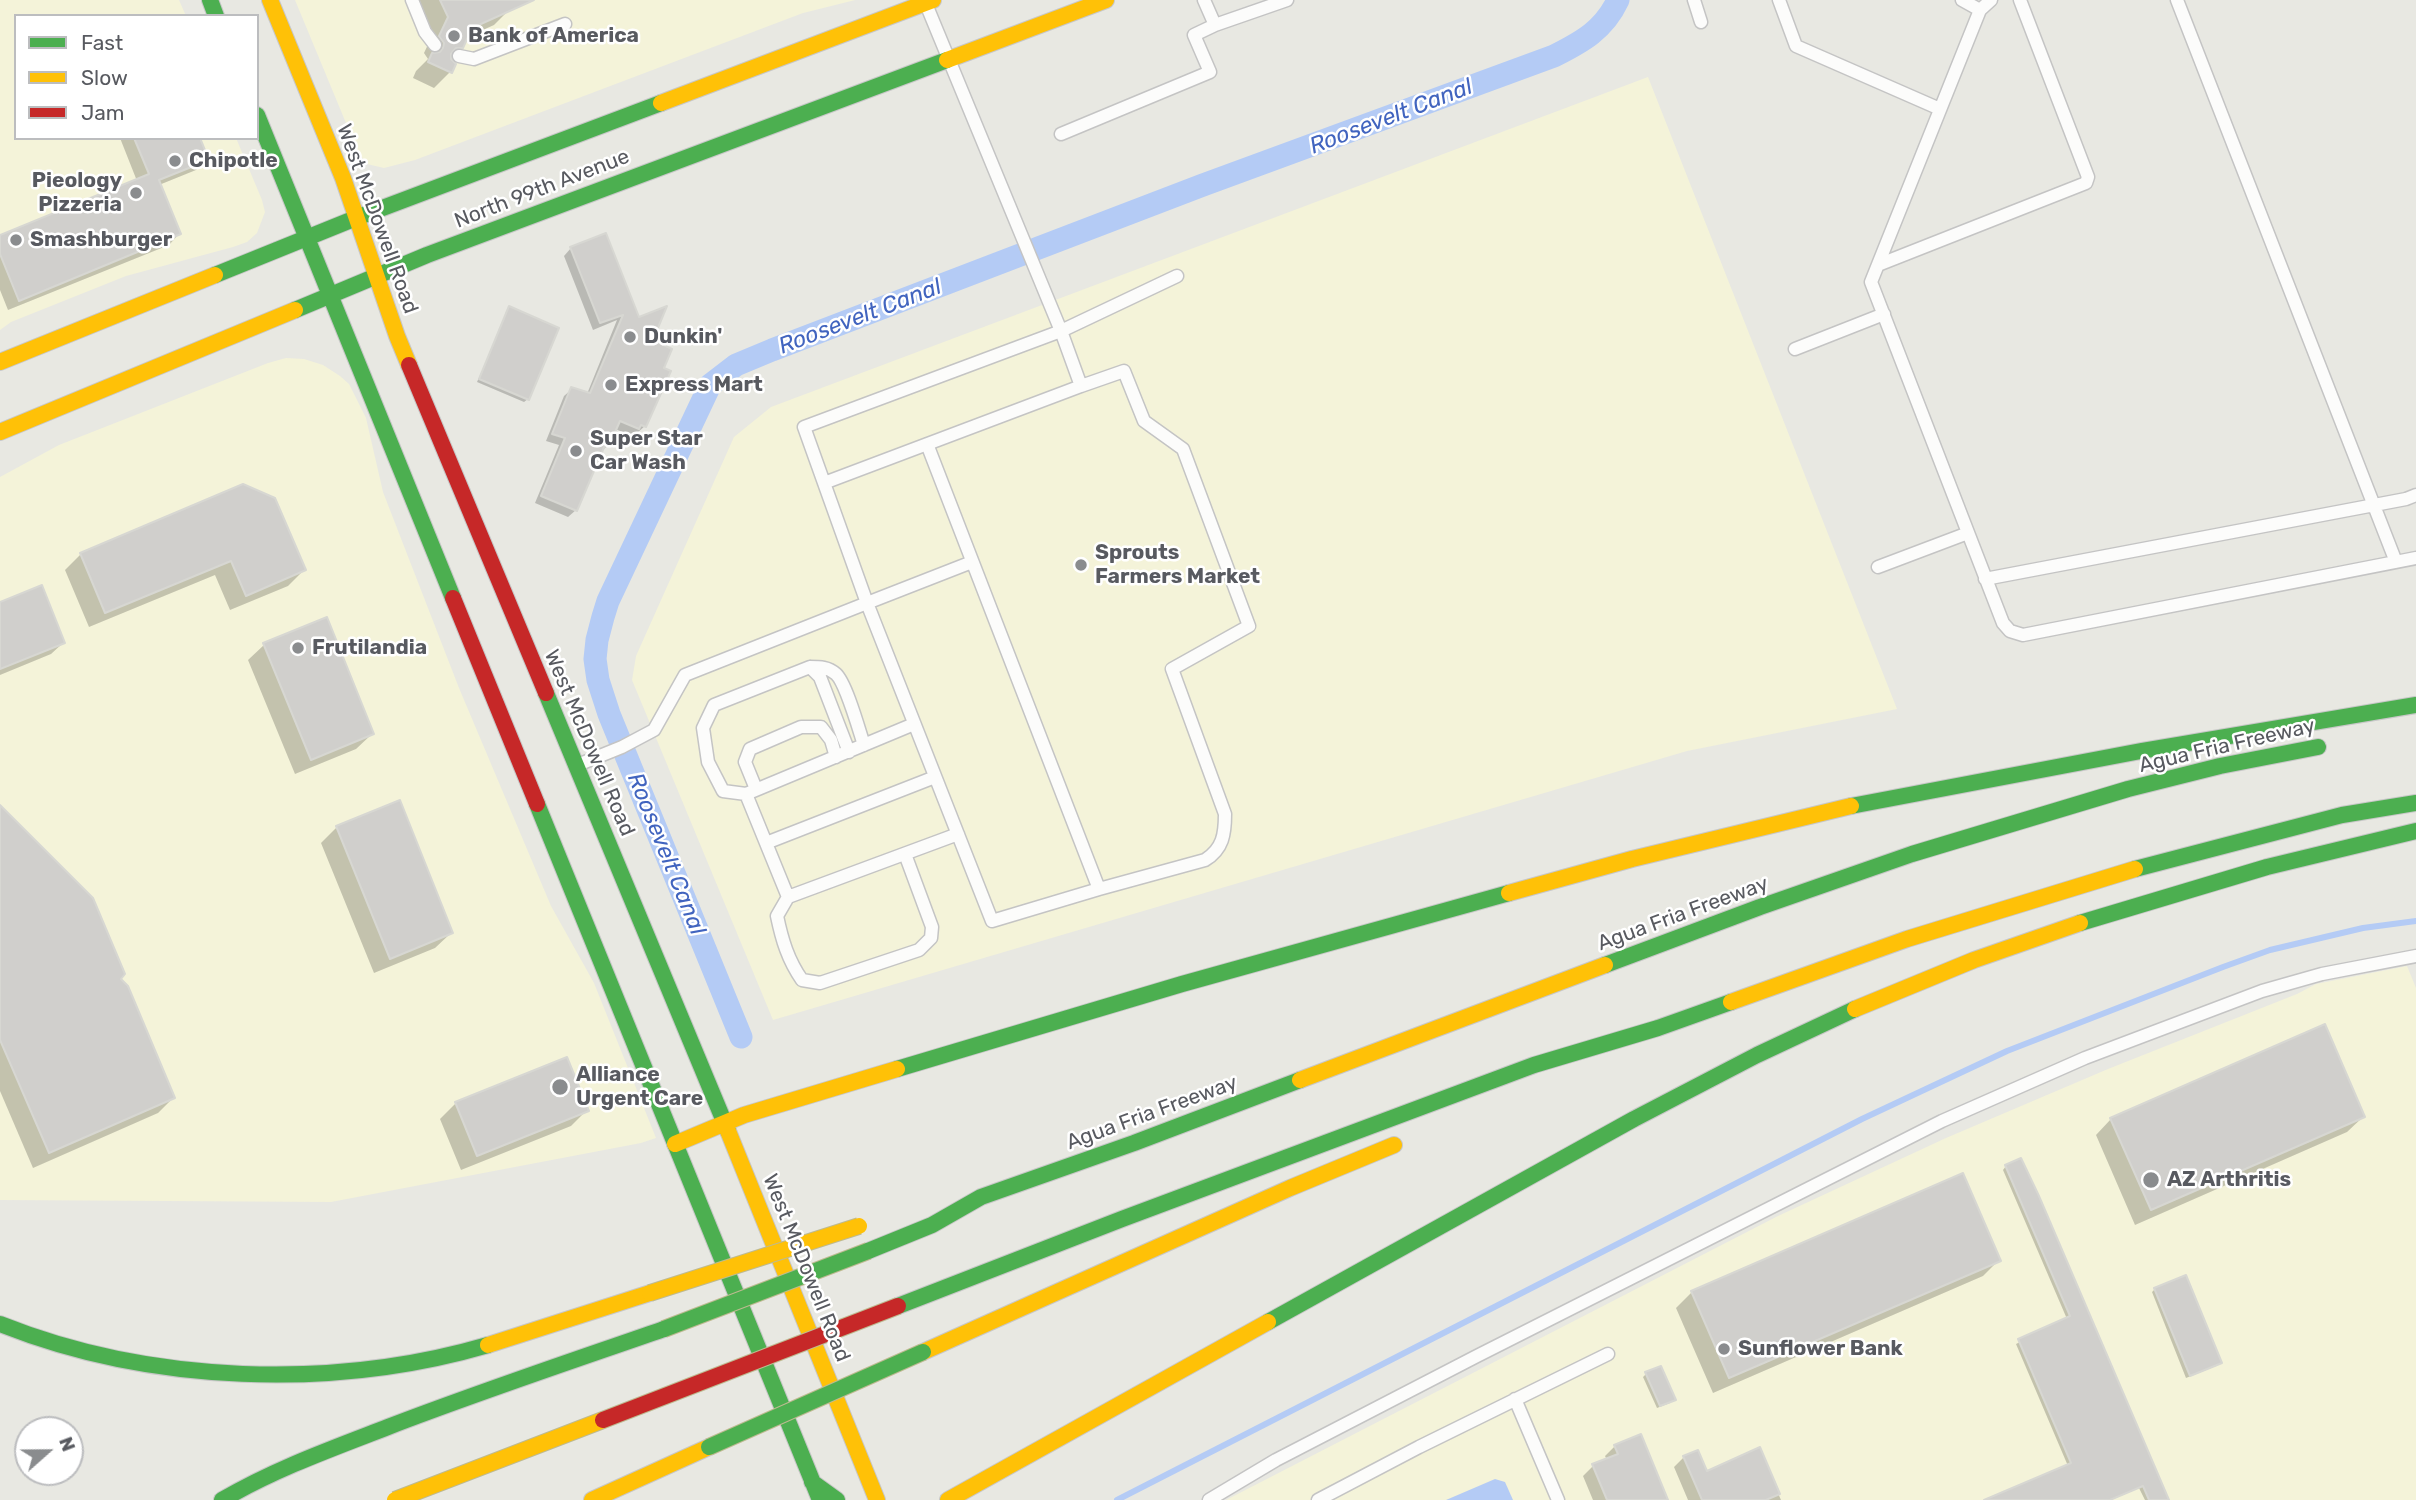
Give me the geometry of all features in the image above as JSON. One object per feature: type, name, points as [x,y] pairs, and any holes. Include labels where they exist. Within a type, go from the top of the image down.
[{"type":"main road","name":"West McDowell Road","points":[[270,0],[343,178],[402,348],[725,1123],[877,1500]]},
{"type":"main road","name":"North 99th Avenue","points":[[0,432],[375,276],[1106,0]]},
{"type":"main road","name":"North 99th Avenue","points":[[0,362],[356,218],[929,1]]},
{"type":"main road","points":[[259,120],[820,1500]]},
{"type":"main road","points":[[675,1144],[744,1115],[1182,984],[1632,859],[1873,802],[2153,749],[2416,705]]},
{"type":"main road","name":"Agua Fria Freeway","points":[[981,1197],[1146,1138],[1760,907],[1912,854],[2129,789],[2220,766],[2328,745]]},
{"type":"main road","points":[[395,1500],[1122,1219],[1534,1065],[1658,1028],[1907,939],[2057,891],[2342,815],[2416,803]]},
{"type":"main road","points":[[948,1500],[1634,1119],[1714,1076],[1832,1019],[2004,950],[2098,918],[2250,872],[2416,831]]},
{"type":"main road","points":[[1562,1074],[1658,1028]]},
{"type":"main road","points":[[592,1500],[1290,1188],[1414,1136]]},
{"type":"main road","points":[[937,1204],[981,1197]]},
{"type":"main road","points":[[222,1500],[250,1483],[312,1455],[664,1329],[868,1251],[932,1225],[981,1197]]},
{"type":"main road","points":[[0,1324],[107,1356],[213,1373],[264,1375],[345,1372],[422,1361],[469,1349],[865,1224]]},
{"type":"main road","points":[[812,1482],[837,1500]]},
{"type":"lane","points":[[412,0],[425,32],[435,44]]},
{"type":"lane","points":[[1204,0],[1215,25]]},
{"type":"lane","points":[[1061,134],[1210,72],[1194,34],[1287,0]]},
{"type":"lane","points":[[1694,0],[1701,22]]},
{"type":"lane","points":[[1779,0],[1796,46],[1940,109]]},
{"type":"lane","points":[[1962,0],[1980,10]]},
{"type":"lane","points":[[1991,0],[1980,10],[1871,282],[2003,623],[2010,631],[2023,635],[2416,558]]},
{"type":"lane","points":[[1878,265],[2086,183],[2088,177],[2020,0]]},
{"type":"lane","points":[[2177,0],[2396,562]]},
{"type":"lane","points":[[929,1],[948,58],[1061,331],[1080,386]]},
{"type":"lane","points":[[459,56],[474,59],[565,24]]},
{"type":"lane","points":[[824,483],[1124,371],[1144,421],[1183,449],[1249,626],[1172,669],[1225,814],[1225,831],[1218,852],[1205,860],[992,921],[867,603],[824,483],[804,427],[1061,331],[1177,276]]},
{"type":"lane","points":[[1795,349],[1884,314]]},
{"type":"lane","points":[[927,444],[1099,890]]},
{"type":"lane","points":[[1985,579],[2416,495]]},
{"type":"lane","points":[[1878,567],[1968,533]]},
{"type":"lane","points":[[576,766],[654,730],[685,675],[972,562]]},
{"type":"lane","points":[[864,745],[849,700],[837,675],[822,667],[810,667],[714,705],[703,728],[708,762],[723,791],[751,792],[843,754],[914,724]]},
{"type":"lane","points":[[810,667],[820,677],[843,754]]},
{"type":"lane","points":[[788,897],[766,843],[751,792],[746,762],[750,749],[801,727],[821,727],[843,754]]},
{"type":"lane","points":[[766,843],[935,777]]},
{"type":"lane","points":[[905,854],[932,928],[931,938],[919,950],[820,983],[802,980],[782,942],[776,916],[788,897],[957,834]]},
{"type":"lane","points":[[1209,1500],[1276,1460],[1477,1356],[1942,1121],[2085,1058],[2262,991],[2322,974],[2416,956]]},
{"type":"lane","points":[[1318,1500],[1608,1353]]},
{"type":"lane","points":[[1515,1399],[1558,1500]]},
{"type":"shaded area","points":[[0,0],[179,0],[185,14],[14,14],[14,140],[237,140],[265,212],[257,233],[247,242],[233,247],[126,276],[11,322],[0,330]]},
{"type":"shaded area","points":[[295,0],[855,0],[803,13],[415,160],[384,168],[367,164],[358,152]]},
{"type":"shaded area","points":[[1648,77],[1897,709],[1687,751],[773,1020],[632,680],[636,656],[734,437],[771,407]]},
{"type":"shaded area","points":[[286,358],[304,359],[323,365],[340,376],[349,384],[366,418],[383,492],[459,688],[551,906],[594,983],[656,1138],[331,1202],[0,1200],[0,477],[59,445]]},
{"type":"shaded area","points":[[2407,966],[2416,988],[2416,1500],[1226,1500],[1778,1216],[1946,1138],[2316,984]]},
{"type":"water","points":[[1495,1479],[1505,1482],[1513,1500],[1446,1500]]},
{"type":"building","name":"Bank of America","points":[[440,0],[534,0],[472,28],[463,48],[456,48],[451,54],[451,59],[456,64],[452,73],[428,62],[432,53],[440,52],[444,43],[439,36],[448,17]]},
{"type":"building","points":[[135,140],[201,140],[209,160],[159,180],[181,234],[19,301],[0,254],[0,235],[149,174]]},
{"type":"building","points":[[606,233],[639,317],[667,306],[653,340],[672,349],[664,368],[671,371],[646,427],[641,425],[639,429],[620,421],[609,446],[605,445],[577,511],[541,496],[565,438],[552,434],[571,387],[590,393],[623,315],[600,323],[570,247]]},
{"type":"building","points":[[509,306],[559,328],[529,400],[479,379]]},
{"type":"building","points":[[243,484],[275,498],[306,570],[246,596],[231,561],[105,613],[80,553]]},
{"type":"building","points":[[42,585],[65,643],[0,669],[0,602]]},
{"type":"building","points":[[327,617],[374,734],[311,760],[263,643]]},
{"type":"building","points":[[400,800],[453,933],[390,959],[336,826]]},
{"type":"building","points":[[0,805],[93,898],[125,974],[121,979],[128,986],[175,1098],[49,1153],[0,1040]]},
{"type":"building","points":[[2325,1024],[2365,1117],[2151,1210],[2110,1118]]},
{"type":"building","points":[[567,1057],[589,1111],[477,1156],[455,1102]]},
{"type":"building","points":[[2021,1158],[2169,1500],[2149,1500],[2143,1486],[2110,1500],[1984,1500],[2071,1463],[2018,1339],[2070,1316],[2005,1165]]},
{"type":"building","points":[[1963,1173],[2001,1261],[1729,1378],[1691,1291]]},
{"type":"building","points":[[2186,1275],[2222,1363],[2190,1376],[2154,1288]]},
{"type":"building","points":[[1661,1366],[1676,1400],[1660,1406],[1645,1372]]},
{"type":"building","points":[[1641,1434],[1668,1500],[1607,1500],[1592,1464],[1618,1454],[1614,1445]]},
{"type":"building","points":[[1760,1447],[1780,1494],[1766,1500],[1702,1500],[1683,1456],[1698,1450],[1707,1471]]},
{"type":"waterway","name":"Roosevelt Canal","points":[[741,1037],[609,714],[598,680],[595,659],[597,640],[608,601],[710,385],[736,365],[772,350],[1203,185],[1554,56],[1591,34],[1606,19],[1618,0]]},
{"type":"waterway","points":[[1117,1500],[1862,1119],[2007,1051],[2270,950],[2363,928],[2416,921]]},
{"type":"traffic: fast","points":[[210,0],[215,14]]},
{"type":"traffic: fast","points":[[295,310],[427,255],[947,60]]},
{"type":"traffic: fast","points":[[215,275],[356,218],[661,103]]},
{"type":"traffic: fast","points":[[259,120],[453,598]]},
{"type":"traffic: fast","points":[[546,693],[728,1131]]},
{"type":"traffic: fast","points":[[1851,806],[2141,751],[2416,705]]},
{"type":"traffic: fast","points":[[1605,965],[1912,854],[2128,789],[2220,766],[2318,747]]},
{"type":"traffic: fast","points":[[2135,869],[2342,815],[2416,803]]},
{"type":"traffic: fast","points":[[537,804],[820,1500]]},
{"type":"traffic: fast","points":[[2080,923],[2267,867],[2416,831]]},
{"type":"traffic: fast","points":[[897,1069],[1182,984],[1509,893]]},
{"type":"traffic: fast","points":[[898,1306],[1534,1065],[1658,1028],[1731,1002]]},
{"type":"traffic: fast","points":[[1268,1322],[1634,1119],[1757,1055],[1855,1009]]},
{"type":"traffic: fast","points":[[868,1251],[932,1225],[981,1197],[1300,1080]]},
{"type":"traffic: fast","points":[[664,1329],[868,1251]]},
{"type":"traffic: fast","points":[[0,1324],[58,1344],[118,1359],[180,1369],[242,1374],[305,1374],[368,1369],[429,1359],[488,1345]]},
{"type":"traffic: fast","points":[[222,1500],[283,1469],[345,1443],[664,1329]]},
{"type":"traffic: fast","points":[[709,1447],[923,1352]]},
{"type":"traffic: fast","points":[[812,1482],[837,1500]]},
{"type":"traffic: slow","points":[[270,0],[343,178],[409,365]]},
{"type":"traffic: slow","points":[[661,103],[933,0]]},
{"type":"traffic: slow","points":[[947,60],[1106,0]]},
{"type":"traffic: slow","points":[[0,362],[215,275]]},
{"type":"traffic: slow","points":[[0,432],[295,310]]},
{"type":"traffic: slow","points":[[1509,893],[1632,859],[1851,806]]},
{"type":"traffic: slow","points":[[1731,1002],[1907,939],[2135,869]]},
{"type":"traffic: slow","points":[[1855,1009],[1974,960],[2080,923]]},
{"type":"traffic: slow","points":[[1300,1080],[1605,965]]},
{"type":"traffic: slow","points":[[675,1144],[744,1115],[897,1069]]},
{"type":"traffic: slow","points":[[728,1131],[877,1500]]},
{"type":"traffic: slow","points":[[923,1352],[1290,1188],[1394,1145]]},
{"type":"traffic: slow","points":[[650,1293],[859,1226]]},
{"type":"traffic: slow","points":[[488,1345],[650,1293]]},
{"type":"traffic: slow","points":[[948,1500],[1268,1322]]},
{"type":"traffic: slow","points":[[395,1500],[603,1420]]},
{"type":"traffic: slow","points":[[592,1500],[709,1447]]},
{"type":"traffic: jam","points":[[409,365],[546,693]]},
{"type":"traffic: jam","points":[[453,598],[537,804]]},
{"type":"traffic: jam","points":[[603,1420],[898,1306]]},
{"type":"place","name":"Bank of America","points":[[454,36]]},
{"type":"place","name":"Chipotle","points":[[175,161]]},
{"type":"place","name":"Pieology Pizzeria","points":[[136,193]]},
{"type":"place","name":"Smashburger","points":[[16,240]]},
{"type":"place","name":"Dunkin'","points":[[630,337]]},
{"type":"place","name":"Express Mart","points":[[611,385]]},
{"type":"place","name":"Super Star Car Wash","points":[[576,451]]},
{"type":"place","name":"Sprouts Farmers Market","points":[[1081,565]]},
{"type":"place","name":"Frutilandia","points":[[298,648]]},
{"type":"place","name":"Alliance Urgent Care","points":[[560,1087]]},
{"type":"place","name":"AZ Arthritis","points":[[2151,1180]]},
{"type":"place","name":"Sunflower Bank","points":[[1724,1349]]}]
